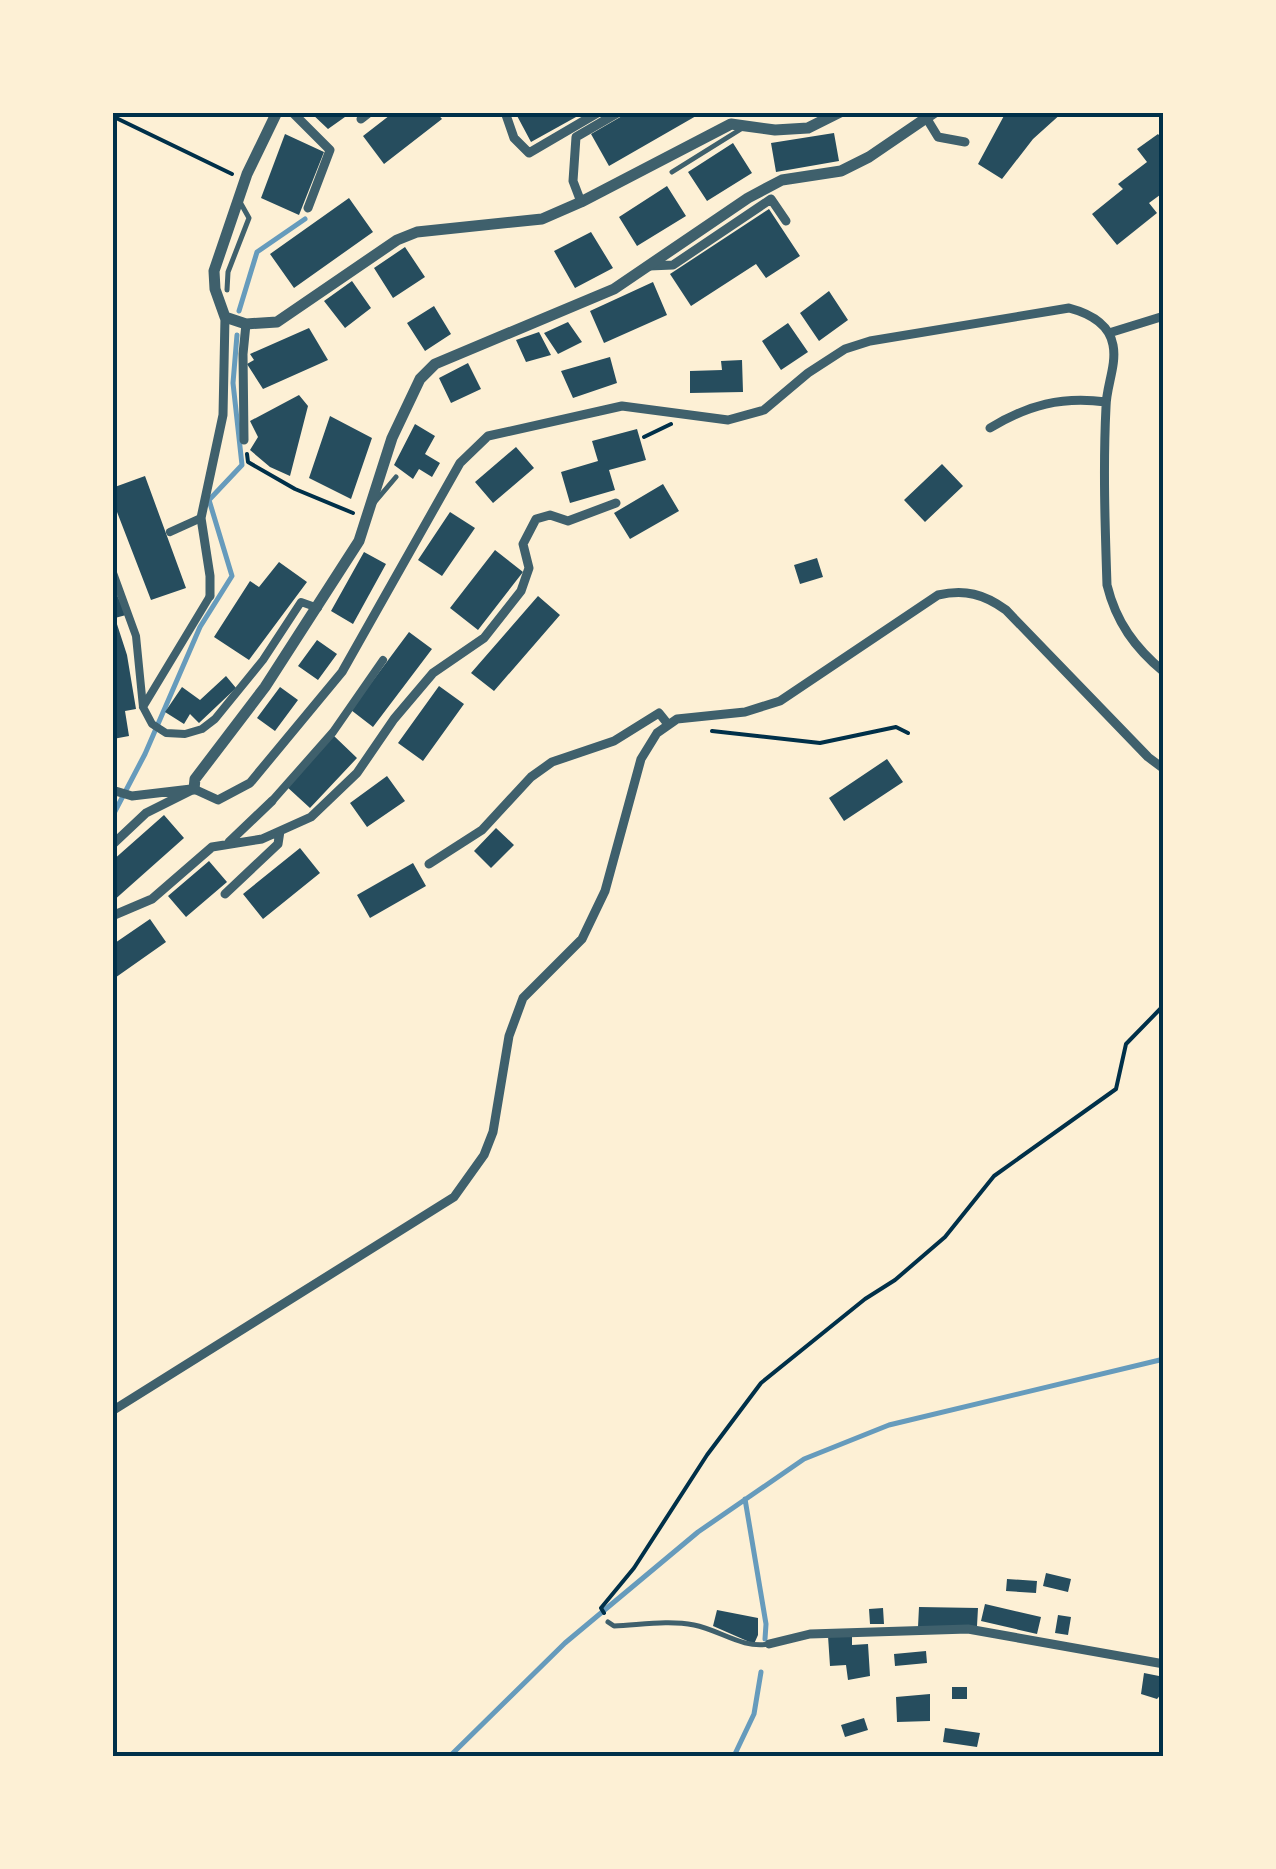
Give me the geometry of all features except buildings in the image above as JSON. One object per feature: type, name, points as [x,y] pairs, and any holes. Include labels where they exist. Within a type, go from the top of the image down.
[{"type":"street","points":[[143,707],[210,596],[200,518],[223,414],[225,317],[214,271],[247,174],[276,112]]},
{"type":"street","points":[[292,112],[330,150],[308,208]]},
{"type":"street","points":[[505,112],[514,138],[528,153],[600,112]]},
{"type":"street","points":[[582,202],[574,181],[576,137],[619,112]]},
{"type":"street","points":[[225,317],[246,324],[278,322],[398,240],[417,232],[542,220],[732,124],[775,130],[808,128],[840,112]]},
{"type":"street","points":[[194,789],[195,780],[265,687],[359,541],[392,438],[420,379],[434,364],[614,289],[748,198],[782,180],[841,170],[869,158],[931,116],[938,137],[965,142]]},
{"type":"street","points":[[649,266],[673,265],[771,199],[786,220]]},
{"type":"street","points":[[112,790],[132,796],[194,789],[218,800],[250,783],[342,672],[460,464],[488,436],[622,406],[728,420],[764,410],[808,373],[845,349],[870,341],[1068,308],[1086,312],[1109,334],[1114,358],[1106,402],[1107,586],[1112,606],[1142,654],[1164,672]]},
{"type":"street","points":[[1109,334],[1164,316]]},
{"type":"street","points":[[244,440],[246,324]]},
{"type":"street","points":[[990,428],[1044,402],[1106,402]]},
{"type":"street","points":[[112,916],[152,899],[212,848],[262,839],[312,817],[357,773],[394,719],[433,673],[484,638],[520,591],[530,568],[523,544],[536,519],[550,515],[568,521],[616,502]]},
{"type":"street","points":[[170,532],[200,518]]},
{"type":"street","points":[[112,570],[136,636],[143,707],[152,724],[166,734],[202,729],[215,719],[263,660],[301,602],[318,608]]},
{"type":"street","points":[[112,1410],[454,1197],[484,1155],[494,1132],[509,1036],[523,998],[582,939],[606,891],[642,759],[667,723],[692,716],[745,712],[780,701],[938,595],[957,590],[982,595],[1006,610],[1148,757],[1164,768]]},
{"type":"street","points":[[227,844],[332,732],[383,660]]},
{"type":"street","points":[[428,864],[482,830],[531,777],[552,762],[614,741],[659,713],[667,723]]},
{"type":"street","points":[[112,845],[146,813],[194,789]]},
{"type":"street","points":[[225,894],[278,844],[280,831]]},
{"type":"street","points":[[769,1644],[810,1634],[968,1630],[1164,1664]]},
{"type":"lane","points":[[672,172],[748,125]]},
{"type":"lane","points":[[227,290],[228,272],[249,218],[238,200]]},
{"type":"lane","points":[[372,506],[396,477]]},
{"type":"lane","points":[[608,1622],[614,1626],[688,1624],[712,1629],[752,1647],[769,1644]]},
{"type":"path","points":[[112,116],[230,174],[247,174]]},
{"type":"path","points":[[644,437],[669,428],[679,414]]},
{"type":"path","points":[[244,440],[248,462],[295,489],[367,519]]},
{"type":"path","points":[[709,730],[820,743],[896,727],[908,733]]},
{"type":"path","points":[[602,1608],[634,1568],[761,1383],[865,1299],[896,1280],[945,1237],[994,1176],[1116,1088],[1126,1044],[1164,1004]]},
{"type":"waterway","points":[[239,311],[257,252],[305,219]]},
{"type":"waterway","points":[[112,817],[145,754],[200,627],[232,576],[209,500],[242,465],[233,383],[237,335]]},
{"type":"waterway","points":[[450,1756],[565,1643],[698,1532],[804,1459],[889,1425],[1164,1359]]},
{"type":"waterway","points":[[745,1499],[766,1624],[765,1639]]},
{"type":"waterway","points":[[734,1756],[754,1714],[761,1672]]}]
